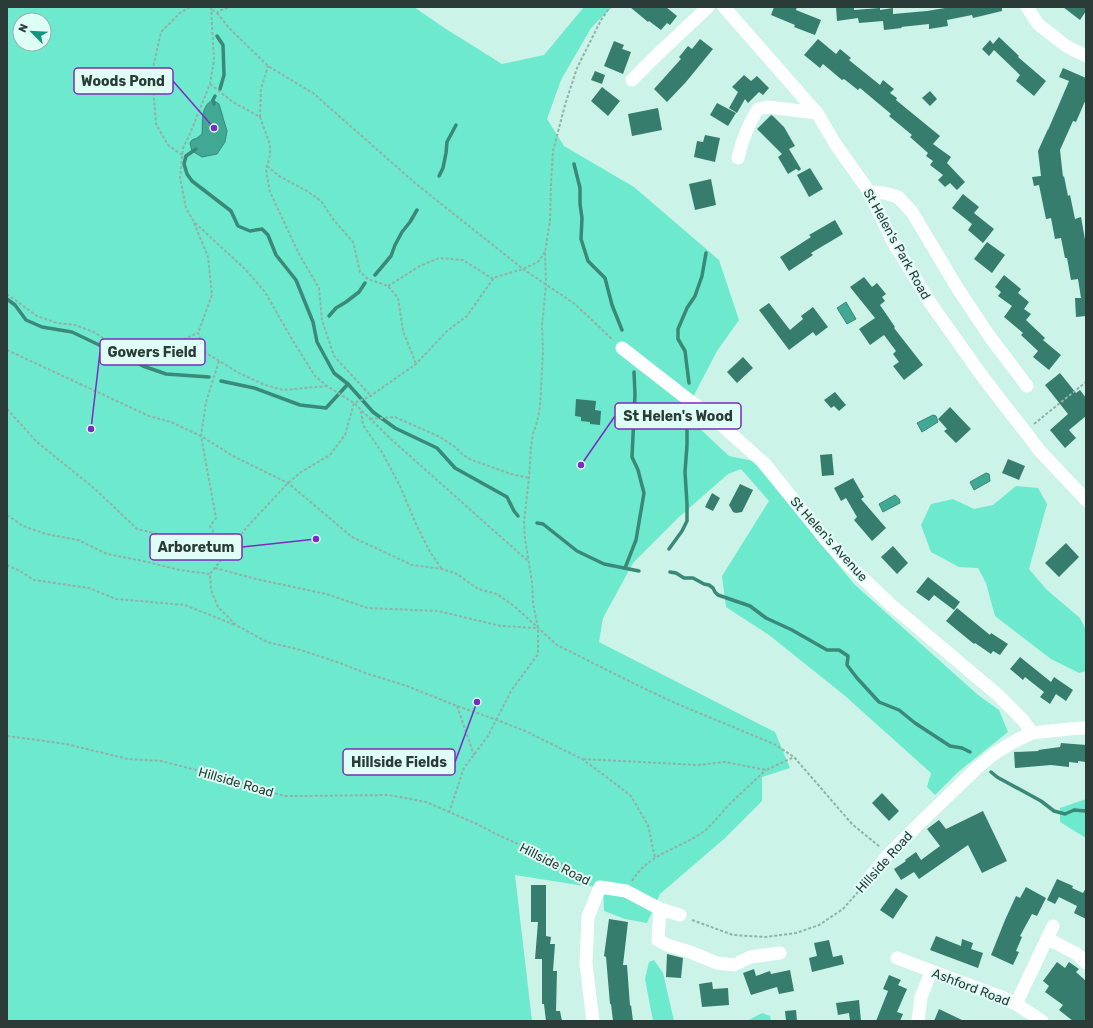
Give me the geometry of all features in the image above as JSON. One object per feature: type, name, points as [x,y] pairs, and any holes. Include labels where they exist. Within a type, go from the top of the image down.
[{"type":"street","points":[[632,80],[708,7]]},
{"type":"street","name":"St Helen's Park Road","points":[[724,7],[817,113],[836,145],[869,192],[893,242],[931,304],[982,376],[1040,451],[1086,500]]},
{"type":"street","points":[[1027,7],[1038,24],[1066,46],[1086,56]]},
{"type":"street","points":[[738,158],[752,117],[758,109],[768,107],[817,113]]},
{"type":"street","points":[[869,192],[884,193],[898,198],[912,212],[958,289],[1027,386]]},
{"type":"street","name":"St Helen's Avenue","points":[[622,348],[718,422],[765,464],[825,539],[846,562],[890,604],[998,695],[1023,720],[1032,733]]},
{"type":"street","name":"Hillside Road","points":[[865,883],[888,854],[994,754],[1015,741],[1032,733],[1086,728]]},
{"type":"street","points":[[593,1021],[586,964],[588,917],[600,887]]},
{"type":"street","name":"Hillside Road","points":[[600,887],[626,891],[660,909],[680,915]]},
{"type":"street","points":[[660,909],[658,940],[667,945],[690,952],[717,963],[734,964],[750,957],[780,953]]},
{"type":"street","points":[[1016,1004],[1053,926]]},
{"type":"street","points":[[1048,939],[1077,954],[1086,963]]},
{"type":"street","name":"Ashford Road","points":[[897,958],[931,972],[999,996],[1016,1004],[1042,1021]]},
{"type":"street","points":[[918,1021],[921,997],[931,972]]},
{"type":"path","points":[[182,155],[168,145],[156,124],[152,72],[160,32],[180,13],[190,7]]},
{"type":"path","points":[[217,13],[230,7]]},
{"type":"path","points":[[449,813],[464,768],[488,736],[511,691],[538,654],[538,628],[533,603],[532,582],[525,539],[524,522],[532,440],[540,407],[543,351],[542,326],[546,285],[545,252],[550,220],[550,184],[553,151],[565,105],[577,68],[601,20],[610,7]]},
{"type":"path","points":[[211,8],[268,66],[313,93],[415,182],[524,269],[575,304],[622,348]]},
{"type":"path","points":[[211,8],[214,60],[210,84],[183,148],[180,178],[186,208],[194,222],[208,256],[212,295],[198,332],[206,353],[239,373],[264,385],[283,390],[327,386]]},
{"type":"path","points":[[268,66],[261,89],[260,117],[270,145],[270,155],[266,170],[270,192],[299,254],[319,288],[322,320],[334,356],[370,397]]},
{"type":"path","points":[[210,84],[233,102],[260,117]]},
{"type":"path","points":[[267,166],[279,176],[307,191],[321,201],[333,219],[353,242],[360,272],[368,279],[388,286],[398,298],[403,331],[416,364]]},
{"type":"path","points":[[194,222],[245,269],[265,292],[315,376],[327,386],[354,403],[393,441],[529,562]]},
{"type":"path","points":[[354,403],[370,397],[416,364],[447,331],[467,316],[493,279],[524,269],[538,262],[545,252]]},
{"type":"path","points":[[388,286],[420,266],[439,258],[463,260],[493,279]]},
{"type":"path","points":[[7,294],[37,316],[57,323],[75,325],[94,332],[108,342],[120,345],[159,344],[182,340],[198,332]]},
{"type":"path","points":[[7,350],[149,416],[171,422],[201,436],[233,456],[288,483],[352,537],[412,565],[442,568],[457,574],[478,589],[497,594],[514,606],[557,645],[675,703],[774,744],[794,757],[852,824],[888,854]]},
{"type":"path","points":[[219,361],[206,402],[201,436],[216,518],[210,526],[226,554]]},
{"type":"path","points":[[1025,431],[1086,382]]},
{"type":"path","points":[[236,625],[218,608],[211,590],[210,574],[247,527],[288,483],[301,472],[330,455],[345,435],[354,403]]},
{"type":"path","points":[[7,409],[37,442],[95,489],[137,529],[216,550],[222,557]]},
{"type":"path","points":[[361,410],[363,425],[382,454],[400,486],[430,552],[442,568]]},
{"type":"path","points":[[370,419],[395,417],[440,437],[472,460],[511,474],[529,478]]},
{"type":"path","points":[[7,515],[23,526],[46,534],[78,540],[108,554],[180,570],[210,574]]},
{"type":"path","points":[[7,565],[34,580],[89,588],[116,599],[185,605],[236,625],[267,642],[301,650],[407,686],[524,731],[582,759],[631,796],[648,825],[655,858]]},
{"type":"path","points":[[214,568],[256,579],[326,594],[368,608],[438,611],[501,626],[538,628]]},
{"type":"path","points":[[457,706],[474,755]]},
{"type":"path","name":"Hillside Road","points":[[7,736],[66,744],[128,759],[162,761],[223,777],[284,796],[389,795],[426,802],[562,864],[600,887]]},
{"type":"path","points":[[626,891],[636,873],[655,858],[692,839],[706,829],[766,770],[794,757]]},
{"type":"path","points":[[582,759],[698,765],[725,762],[766,770]]},
{"type":"path","name":"Hillside Road","points":[[680,915],[734,935],[765,937],[796,933],[819,926],[843,910],[865,883]]},
{"type":"shaded area","points":[[7,7],[414,7],[502,64],[544,55],[584,7],[612,7],[591,28],[561,80],[547,119],[564,146],[634,187],[719,260],[739,320],[717,351],[693,397],[697,426],[729,456],[753,461],[854,584],[978,695],[999,710],[1008,732],[958,772],[935,795],[927,787],[931,773],[844,695],[769,635],[726,607],[722,576],[769,501],[741,469],[728,474],[679,517],[633,563],[603,618],[599,642],[775,732],[790,768],[762,777],[762,801],[725,838],[660,894],[647,923],[625,919],[604,911],[603,887],[578,885],[515,875],[532,1021],[7,1021]]},
{"type":"shaded area","points":[[213,100],[219,104],[227,131],[225,142],[217,154],[202,157],[192,151],[190,143],[202,134],[204,110]]},
{"type":"shaded area","points":[[846,302],[856,319],[847,324],[837,308]]},
{"type":"shaded area","points":[[933,415],[936,416],[938,422],[922,432],[917,423]]},
{"type":"shaded area","points":[[986,473],[989,474],[990,481],[974,490],[970,482]]},
{"type":"shaded area","points":[[1016,486],[1038,488],[1047,504],[1029,569],[1047,590],[1080,618],[1086,630],[1086,671],[1079,673],[1051,659],[995,616],[986,583],[978,568],[959,567],[931,552],[921,525],[931,504],[953,499],[974,509],[993,505]]},
{"type":"shaded area","points":[[895,495],[899,499],[900,503],[883,512],[879,504]]},
{"type":"shaded area","points":[[1086,799],[1086,838],[1060,822],[1060,808]]},
{"type":"shaded area","points":[[654,960],[663,973],[674,1021],[653,1021],[645,979],[649,962]]},
{"type":"shaded area","points":[[762,1013],[770,1016],[771,1021],[747,1021]]},
{"type":"building","points":[[630,7],[666,7],[677,16],[670,25],[667,23],[661,30],[649,21],[648,22]]},
{"type":"building","points":[[774,7],[797,7],[796,10],[821,20],[815,35],[794,27],[795,25],[771,15]]},
{"type":"building","points":[[836,7],[854,7],[854,10],[880,8],[880,10],[893,8],[893,14],[951,7],[1002,7],[1002,11],[973,18],[972,15],[947,20],[948,26],[929,29],[929,24],[884,30],[883,21],[859,23],[858,18],[837,21]]},
{"type":"building","points":[[1063,7],[1086,7],[1086,11],[1080,20]]},
{"type":"building","points":[[999,37],[1019,56],[1018,57],[1046,81],[1034,96],[1016,81],[1020,75],[994,50],[989,56],[982,49],[990,40],[993,44]]},
{"type":"building","points":[[700,39],[713,49],[686,82],[667,102],[654,89],[681,59],[679,57],[688,46],[692,49]]},
{"type":"building","points":[[818,39],[836,54],[840,49],[851,58],[849,60],[880,85],[883,80],[894,89],[890,93],[897,98],[896,100],[940,136],[933,144],[951,157],[947,163],[965,182],[957,190],[950,183],[945,187],[938,180],[943,175],[930,165],[933,161],[926,156],[928,153],[910,137],[912,135],[889,116],[891,114],[860,88],[858,90],[844,79],[842,80],[823,64],[820,68],[804,55]]},
{"type":"building","points":[[614,41],[624,45],[622,49],[631,52],[623,74],[604,66]]},
{"type":"building","points":[[1063,68],[1086,78],[1086,99],[1076,122],[1073,121],[1060,150],[1063,177],[1064,176],[1068,196],[1070,195],[1075,219],[1081,217],[1086,245],[1086,316],[1076,317],[1075,298],[1081,298],[1078,279],[1071,280],[1067,258],[1065,258],[1061,238],[1055,239],[1051,218],[1046,219],[1039,185],[1034,186],[1032,177],[1041,176],[1038,151],[1069,81],[1059,77]]},
{"type":"building","points":[[595,71],[605,75],[602,84],[591,80]]},
{"type":"building","points":[[744,75],[751,81],[757,76],[769,88],[763,95],[759,92],[748,103],[745,99],[737,113],[729,108],[738,92],[732,87]]},
{"type":"building","points":[[602,87],[620,101],[608,116],[591,101]]},
{"type":"building","points":[[930,91],[937,99],[930,106],[922,98]]},
{"type":"building","points":[[717,103],[736,113],[728,126],[710,115]]},
{"type":"building","points":[[658,108],[662,130],[632,136],[628,114]]},
{"type":"building","points":[[771,115],[784,127],[795,146],[789,149],[801,169],[799,171],[796,169],[788,174],[778,157],[782,154],[757,129]]},
{"type":"building","points":[[705,135],[720,138],[715,162],[694,157],[697,141],[703,142]]},
{"type":"building","points":[[810,168],[823,189],[809,197],[797,175]]},
{"type":"building","points":[[711,179],[716,205],[695,210],[689,184]]},
{"type":"building","points":[[963,194],[979,207],[974,213],[994,229],[983,243],[968,230],[972,224],[952,208]]},
{"type":"building","points":[[835,220],[843,234],[811,253],[813,255],[789,271],[780,257],[811,237],[809,235]]},
{"type":"building","points":[[987,242],[1005,255],[992,273],[974,259]]},
{"type":"building","points":[[1004,275],[1021,289],[1018,293],[1029,302],[1024,309],[1031,314],[1026,320],[1045,338],[1043,340],[1061,355],[1049,370],[1033,357],[1038,351],[1021,335],[1023,333],[1004,317],[1012,306],[998,296],[1001,292],[995,287]]},
{"type":"building","points":[[864,277],[872,287],[877,283],[886,294],[882,297],[885,301],[880,305],[895,327],[894,328],[923,365],[904,380],[893,366],[899,362],[893,354],[896,351],[884,335],[870,345],[859,329],[875,318],[850,287]]},
{"type":"building","points":[[769,303],[790,330],[803,319],[801,316],[813,307],[828,327],[816,336],[813,332],[789,350],[759,310]]},
{"type":"building","points":[[743,357],[753,368],[737,383],[727,372]]},
{"type":"building","points":[[1060,373],[1076,393],[1080,390],[1086,398],[1086,416],[1069,430],[1076,438],[1065,448],[1050,430],[1068,414],[1045,385]]},
{"type":"building","points":[[835,392],[846,405],[839,411],[834,406],[831,408],[824,400]]},
{"type":"building","points":[[576,399],[596,401],[595,410],[601,411],[600,425],[581,421],[581,417],[575,416]]},
{"type":"building","points":[[950,407],[971,429],[956,443],[944,431],[947,429],[938,419]]},
{"type":"building","points":[[832,454],[834,475],[822,476],[820,455]]},
{"type":"building","points":[[1008,459],[1025,466],[1019,480],[1002,473]]},
{"type":"building","points":[[853,478],[864,497],[861,499],[886,528],[872,541],[854,520],[857,517],[846,498],[841,501],[834,488]]},
{"type":"building","points":[[740,484],[753,490],[742,512],[736,513],[733,512],[729,505]]},
{"type":"building","points":[[712,493],[720,498],[713,511],[705,507]]},
{"type":"building","points":[[1066,543],[1079,557],[1059,577],[1045,563]]},
{"type":"building","points":[[893,546],[908,563],[897,574],[881,557]]},
{"type":"building","points":[[928,577],[960,602],[954,610],[934,595],[929,601],[916,592]]},
{"type":"building","points":[[957,608],[990,635],[991,633],[1008,644],[1000,655],[993,651],[991,654],[975,643],[974,644],[946,621]]},
{"type":"building","points":[[1020,657],[1051,682],[1054,677],[1073,690],[1066,701],[1056,694],[1050,704],[1040,697],[1044,692],[1025,677],[1023,680],[1010,669]]},
{"type":"building","points":[[1061,743],[1086,745],[1086,762],[1069,762],[1069,767],[1051,765],[1015,768],[1014,752],[1039,751],[1038,750],[1060,747]]},
{"type":"building","points":[[882,793],[899,811],[889,821],[872,803]]},
{"type":"building","points":[[983,811],[1007,861],[982,873],[968,845],[919,879],[914,872],[901,880],[894,869],[916,852],[921,860],[940,846],[927,829],[939,820],[946,829]]},
{"type":"building","points":[[1057,879],[1073,886],[1072,888],[1083,893],[1086,888],[1086,919],[1074,913],[1077,906],[1059,897],[1055,904],[1047,900]]},
{"type":"building","points":[[531,885],[546,885],[546,936],[551,937],[550,944],[555,944],[553,971],[557,971],[556,1011],[560,1011],[562,1021],[546,1021],[544,1004],[542,1004],[542,959],[535,959],[538,922],[531,922]]},
{"type":"building","points":[[1026,887],[1046,898],[1037,916],[1032,914],[1020,936],[1022,937],[1016,951],[1019,952],[1013,965],[991,955],[1016,896],[1020,898]]},
{"type":"building","points":[[896,888],[908,896],[893,919],[880,910]]},
{"type":"building","points":[[609,919],[628,922],[623,965],[627,965],[630,1006],[631,1005],[633,1021],[613,1021],[606,957],[604,956]]},
{"type":"building","points":[[936,936],[961,946],[962,939],[973,943],[971,949],[983,953],[978,968],[930,950]]},
{"type":"building","points":[[829,940],[833,957],[842,955],[844,964],[812,972],[809,958],[817,956],[814,943]]},
{"type":"building","points":[[667,954],[683,958],[681,978],[666,977]]},
{"type":"building","points":[[1057,962],[1065,968],[1069,962],[1079,969],[1076,972],[1086,981],[1086,1021],[1073,1021],[1059,1010],[1063,1005],[1045,992],[1049,986],[1043,981]]},
{"type":"building","points":[[754,969],[756,976],[770,971],[771,974],[790,970],[794,991],[779,994],[777,987],[751,995],[743,973]]},
{"type":"building","points":[[889,975],[901,980],[898,985],[907,989],[897,1012],[903,1014],[900,1021],[876,1021],[888,991],[883,989]]},
{"type":"building","points":[[712,982],[713,989],[728,988],[729,1005],[702,1007],[699,984]]},
{"type":"building","points":[[859,1000],[861,1021],[850,1021],[849,1013],[838,1015],[836,1003]]},
{"type":"building","points":[[939,1009],[964,1021],[934,1021]]},
{"type":"building","points":[[796,1010],[797,1021],[786,1021],[785,1011]]},
{"type":"waterway","points":[[217,36],[223,45],[224,75],[220,89]]},
{"type":"waterway","points":[[214,104],[213,100],[215,96]]},
{"type":"waterway","points":[[439,176],[443,168],[447,142],[456,125]]},
{"type":"waterway","points":[[196,149],[186,156],[184,164],[187,174],[192,181],[231,211],[238,226],[250,231],[262,229],[268,235],[276,255],[296,280],[313,322],[317,342],[334,373],[348,384],[373,412],[395,428],[437,448],[455,468],[507,497],[518,516]]},
{"type":"waterway","points":[[574,164],[580,188],[582,218],[581,239],[588,261],[605,278],[612,305],[622,330]]},
{"type":"waterway","points":[[375,275],[391,256],[402,232],[417,210]]},
{"type":"waterway","points":[[689,383],[685,351],[678,339],[678,329],[687,308],[695,296],[702,276],[706,253]]},
{"type":"waterway","points":[[329,316],[336,308],[359,292],[365,283]]},
{"type":"waterway","points":[[7,299],[15,305],[26,320],[42,327],[72,332],[143,366],[166,374],[209,377]]},
{"type":"waterway","points":[[625,568],[636,540],[644,493],[638,470],[632,457],[635,394],[634,372]]},
{"type":"waterway","points":[[221,381],[254,388],[300,405],[326,408],[348,384]]},
{"type":"waterway","points":[[669,549],[682,531],[687,521],[685,472],[687,419]]},
{"type":"waterway","points":[[537,523],[543,524],[577,551],[604,564],[639,571]]},
{"type":"waterway","points":[[670,572],[676,573],[684,578],[693,578],[709,585],[718,595],[750,606],[766,618],[792,630],[827,650],[839,650],[848,656],[847,665],[879,702],[899,710],[915,723],[950,746],[962,748],[970,752]]},
{"type":"waterway","points":[[991,772],[997,777],[1041,801],[1054,811],[1065,814],[1074,810],[1086,811]]},
{"type":"place","name":"Woods Pond","points":[[214,128]]},
{"type":"place","name":"Gowers Field","points":[[91,429]]},
{"type":"place","name":"St Helen's Wood","points":[[581,465]]},
{"type":"place","name":"Arboretum","points":[[316,539]]},
{"type":"place","name":"Hillside Fields","points":[[477,702]]}]
